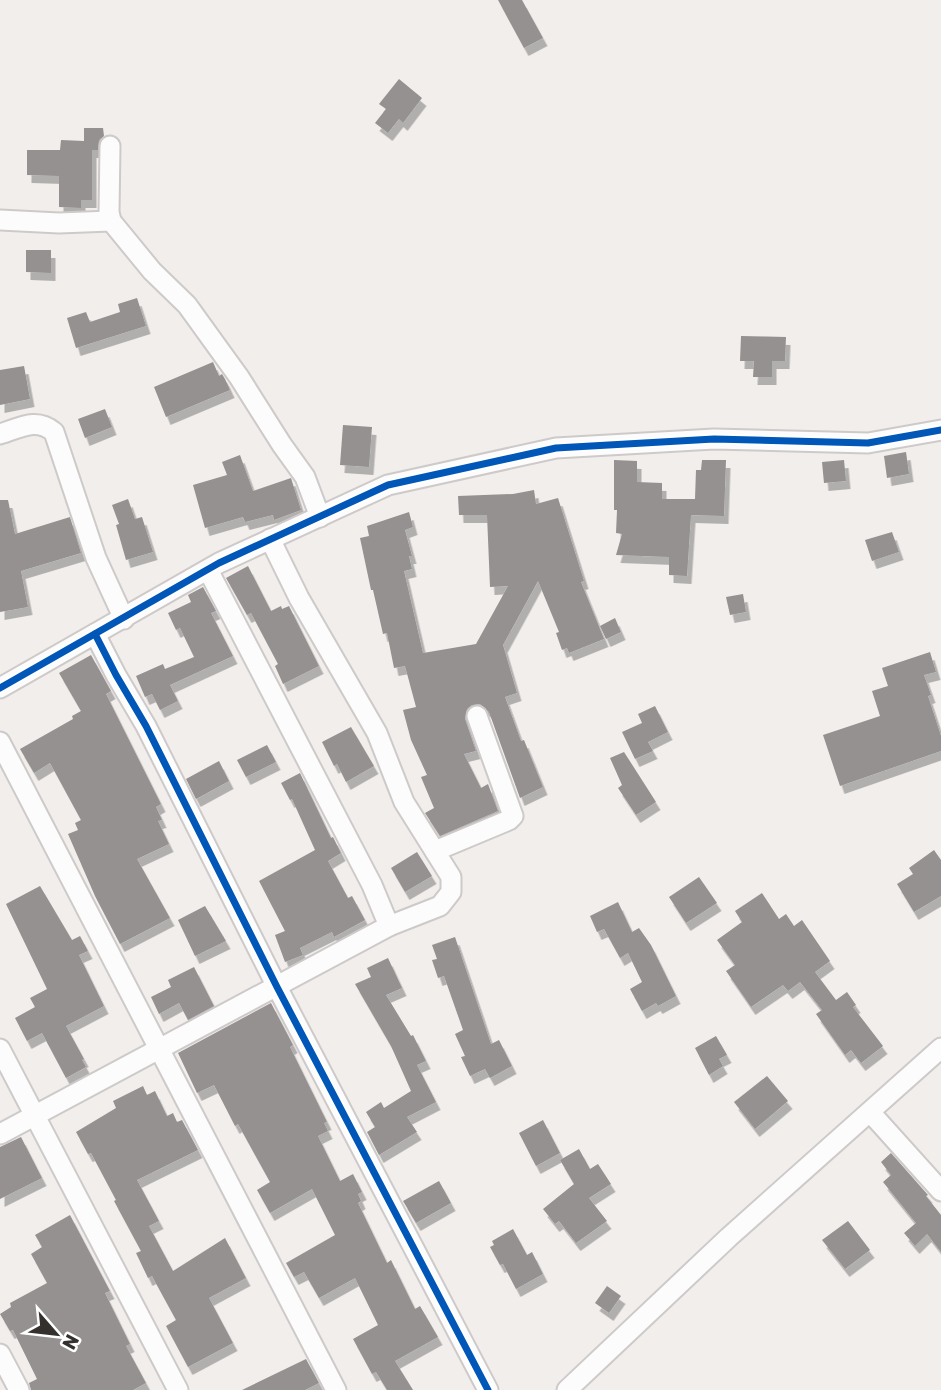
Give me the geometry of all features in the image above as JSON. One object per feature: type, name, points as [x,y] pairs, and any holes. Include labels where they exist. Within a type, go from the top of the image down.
[{"type":"street","points":[[110,146],[111,221],[152,271],[187,306],[239,377],[305,477],[320,517]]},
{"type":"street","points":[[0,220],[59,223],[111,221]]},
{"type":"street","points":[[0,434],[31,424],[46,425],[54,432],[96,558],[124,619]]},
{"type":"street","points":[[0,688],[208,570],[388,485],[556,448],[714,439],[869,443],[941,430]]},
{"type":"street","points":[[0,1134],[389,926],[440,906],[452,892],[451,877],[404,802],[377,733],[299,598],[270,539]]},
{"type":"street","points":[[208,570],[372,885],[389,926]]},
{"type":"street","points":[[95,634],[146,726],[277,987],[488,1390]]},
{"type":"street","points":[[435,851],[513,816],[477,716]]},
{"type":"street","points":[[0,742],[336,1390]]},
{"type":"street","points":[[566,1390],[729,1237],[941,1048]]},
{"type":"street","points":[[0,1049],[178,1390]]},
{"type":"street","points":[[870,1112],[941,1191]]},
{"type":"street","points":[[0,1353],[19,1390]]},
{"type":"building","points":[[498,0],[522,0],[543,38],[524,48]]},
{"type":"building","points":[[399,79],[422,98],[403,123],[399,119],[388,133],[375,123],[386,109],[379,104]]},
{"type":"building","points":[[84,128],[103,128],[104,136],[99,140],[98,150],[92,150],[92,200],[81,200],[81,208],[59,207],[59,176],[27,175],[27,150],[60,150],[61,140],[84,141]]},
{"type":"building","points":[[26,250],[51,250],[51,273],[26,272]]},
{"type":"building","points":[[137,298],[146,326],[76,348],[67,318],[86,312],[90,322],[120,312],[118,304]]},
{"type":"building","points":[[741,336],[786,337],[785,361],[772,361],[772,377],[753,377],[754,361],[740,361]]},
{"type":"building","points":[[213,362],[219,376],[222,374],[230,390],[166,417],[154,387]]},
{"type":"building","points":[[24,366],[30,399],[0,405],[0,370]]},
{"type":"building","points":[[105,409],[112,427],[85,438],[78,419]]},
{"type":"building","points":[[343,425],[372,427],[369,467],[340,465]]},
{"type":"building","points":[[906,452],[909,474],[887,478],[884,456]]},
{"type":"building","points":[[240,455],[253,491],[291,478],[301,510],[274,520],[273,515],[245,522],[243,517],[205,528],[193,485],[227,475],[222,462]]},
{"type":"building","points":[[614,460],[637,461],[637,482],[662,483],[662,499],[695,499],[696,470],[701,470],[702,460],[726,460],[724,516],[691,515],[687,576],[669,575],[669,557],[616,555],[622,534],[616,533]]},
{"type":"building","points":[[844,460],[846,481],[824,483],[822,462]]},
{"type":"building","points":[[534,490],[536,504],[558,498],[584,581],[581,582],[604,639],[569,653],[567,648],[562,650],[556,633],[559,632],[538,581],[503,645],[517,693],[505,697],[521,741],[524,740],[543,787],[520,798],[489,712],[480,704],[472,705],[467,709],[465,719],[476,751],[464,754],[481,788],[488,784],[498,811],[440,836],[425,813],[434,808],[421,777],[427,775],[411,740],[403,710],[416,707],[405,666],[394,668],[387,633],[383,634],[371,590],[360,538],[369,536],[367,526],[409,512],[413,527],[405,530],[412,556],[409,556],[412,569],[404,571],[423,653],[476,644],[508,586],[490,587],[487,515],[459,515],[458,496],[513,494]]},
{"type":"building","points":[[128,499],[135,519],[142,517],[153,552],[126,560],[112,505]]},
{"type":"building","points":[[0,500],[8,500],[15,534],[70,517],[81,553],[21,571],[28,607],[0,612]]},
{"type":"building","points":[[892,532],[899,552],[872,561],[865,540]]},
{"type":"building","points":[[248,566],[271,611],[281,606],[282,609],[289,606],[319,666],[283,684],[275,666],[278,664],[251,613],[247,615],[226,578]]},
{"type":"building","points":[[203,587],[216,611],[211,613],[233,656],[170,685],[178,701],[160,710],[152,694],[145,697],[136,676],[163,664],[165,669],[194,657],[180,628],[176,630],[168,613],[191,602],[188,595]]},
{"type":"building","points":[[743,594],[746,612],[730,615],[726,597]]},
{"type":"building","points":[[615,618],[621,632],[606,639],[600,626]]},
{"type":"building","points":[[930,652],[936,672],[924,675],[941,736],[941,751],[840,786],[823,735],[880,716],[872,691],[888,686],[882,668]]},
{"type":"building","points":[[91,655],[111,691],[106,694],[161,804],[156,807],[162,820],[158,821],[169,844],[137,859],[170,918],[120,944],[68,834],[78,830],[75,823],[81,820],[50,763],[34,773],[20,749],[73,719],[72,716],[81,711],[59,673]]},
{"type":"building","points":[[655,706],[668,732],[648,742],[653,751],[635,759],[622,732],[642,723],[638,714]]},
{"type":"building","points":[[351,727],[374,766],[346,782],[322,742]]},
{"type":"building","points":[[267,745],[276,762],[246,777],[237,760]]},
{"type":"building","points":[[624,752],[656,802],[636,815],[618,788],[622,785],[610,758]]},
{"type":"building","points":[[219,761],[229,781],[196,799],[186,779]]},
{"type":"building","points":[[300,773],[341,853],[328,861],[348,898],[352,896],[365,920],[334,937],[332,932],[300,948],[303,955],[285,962],[275,935],[285,931],[259,881],[315,850],[292,799],[290,800],[281,783]]},
{"type":"building","points":[[934,850],[941,860],[941,896],[914,912],[897,884],[913,874],[909,868]]},
{"type":"building","points":[[417,852],[432,876],[405,892],[391,868]]},
{"type":"building","points":[[699,877],[717,903],[686,923],[669,897]]},
{"type":"building","points":[[40,886],[72,940],[80,936],[88,951],[79,955],[104,1006],[66,1026],[86,1067],[66,1078],[42,1033],[27,1041],[15,1018],[35,1007],[30,998],[47,989],[6,904]]},
{"type":"building","points":[[762,893],[779,919],[786,914],[794,926],[802,920],[830,961],[815,972],[836,1000],[847,992],[856,1005],[853,1007],[883,1046],[861,1063],[851,1050],[845,1055],[816,1014],[822,1010],[800,982],[788,991],[783,985],[751,1007],[726,971],[735,965],[717,940],[742,922],[735,911]]},
{"type":"building","points":[[618,902],[632,932],[639,928],[651,945],[676,996],[642,1011],[630,989],[642,982],[628,953],[620,958],[604,929],[597,932],[590,916]]},
{"type":"building","points":[[205,906],[226,941],[195,956],[178,920]]},
{"type":"building","points":[[455,937],[491,1044],[499,1040],[512,1066],[490,1078],[485,1069],[470,1076],[455,1034],[463,1030],[444,976],[438,978],[432,960],[437,959],[432,945]]},
{"type":"building","points":[[388,958],[402,988],[386,995],[411,1036],[413,1035],[426,1061],[417,1065],[436,1102],[407,1117],[417,1132],[379,1155],[367,1132],[375,1127],[366,1112],[381,1102],[384,1108],[411,1091],[391,1046],[355,984],[371,977],[367,968]]},
{"type":"building","points":[[194,967],[214,1006],[188,1020],[179,1003],[159,1014],[151,997],[171,987],[168,980]]},
{"type":"building","points":[[271,1003],[327,1122],[324,1123],[328,1131],[318,1136],[340,1181],[353,1174],[362,1192],[358,1194],[361,1201],[358,1203],[387,1263],[391,1260],[415,1309],[420,1306],[438,1337],[395,1361],[413,1390],[387,1390],[376,1372],[372,1374],[353,1339],[378,1325],[355,1278],[319,1298],[304,1272],[294,1277],[286,1263],[335,1235],[312,1189],[270,1213],[257,1190],[270,1182],[238,1124],[235,1126],[214,1085],[197,1093],[178,1053]]},
{"type":"building","points":[[716,1036],[727,1055],[719,1059],[723,1066],[709,1075],[695,1048]]},
{"type":"building","points":[[767,1076],[788,1101],[755,1129],[734,1102]]},
{"type":"building","points":[[143,1086],[147,1095],[155,1091],[167,1116],[173,1113],[177,1122],[182,1120],[198,1150],[137,1180],[159,1221],[149,1226],[173,1271],[225,1238],[246,1278],[209,1298],[233,1343],[188,1367],[166,1326],[176,1320],[152,1276],[148,1278],[136,1253],[141,1251],[114,1201],[116,1200],[91,1153],[88,1154],[76,1132],[116,1108],[113,1101]]},
{"type":"building","points":[[543,1120],[560,1153],[536,1166],[519,1133]]},
{"type":"building","points":[[21,1137],[42,1178],[0,1199],[0,1147]]},
{"type":"building","points":[[579,1149],[590,1169],[598,1164],[611,1184],[589,1198],[607,1221],[576,1243],[559,1221],[555,1224],[543,1209],[574,1184],[560,1160]]},
{"type":"building","points":[[891,1153],[928,1195],[926,1196],[941,1215],[941,1252],[927,1234],[915,1246],[904,1233],[916,1223],[883,1182],[891,1175],[881,1162]]},
{"type":"building","points":[[439,1181],[451,1203],[416,1223],[403,1201]]},
{"type":"building","points":[[70,1215],[110,1291],[105,1293],[130,1344],[126,1346],[146,1383],[133,1390],[31,1390],[29,1383],[37,1379],[13,1330],[10,1331],[0,1314],[11,1307],[10,1303],[47,1283],[31,1254],[42,1247],[35,1235]]},
{"type":"building","points":[[848,1221],[870,1250],[845,1269],[822,1240]]},
{"type":"building","points":[[513,1229],[527,1255],[532,1252],[543,1274],[516,1289],[503,1264],[500,1265],[490,1247],[494,1245],[492,1241]]},
{"type":"building","points":[[607,1286],[621,1296],[609,1313],[595,1303]]},
{"type":"building","points":[[306,1359],[319,1383],[305,1390],[242,1390]]},
{"type":"cycle path","points":[[0,688],[219,563],[388,485],[556,448],[714,439],[868,443],[941,430]]},
{"type":"cycle path","points":[[95,634],[146,726],[277,987],[488,1390]]}]
